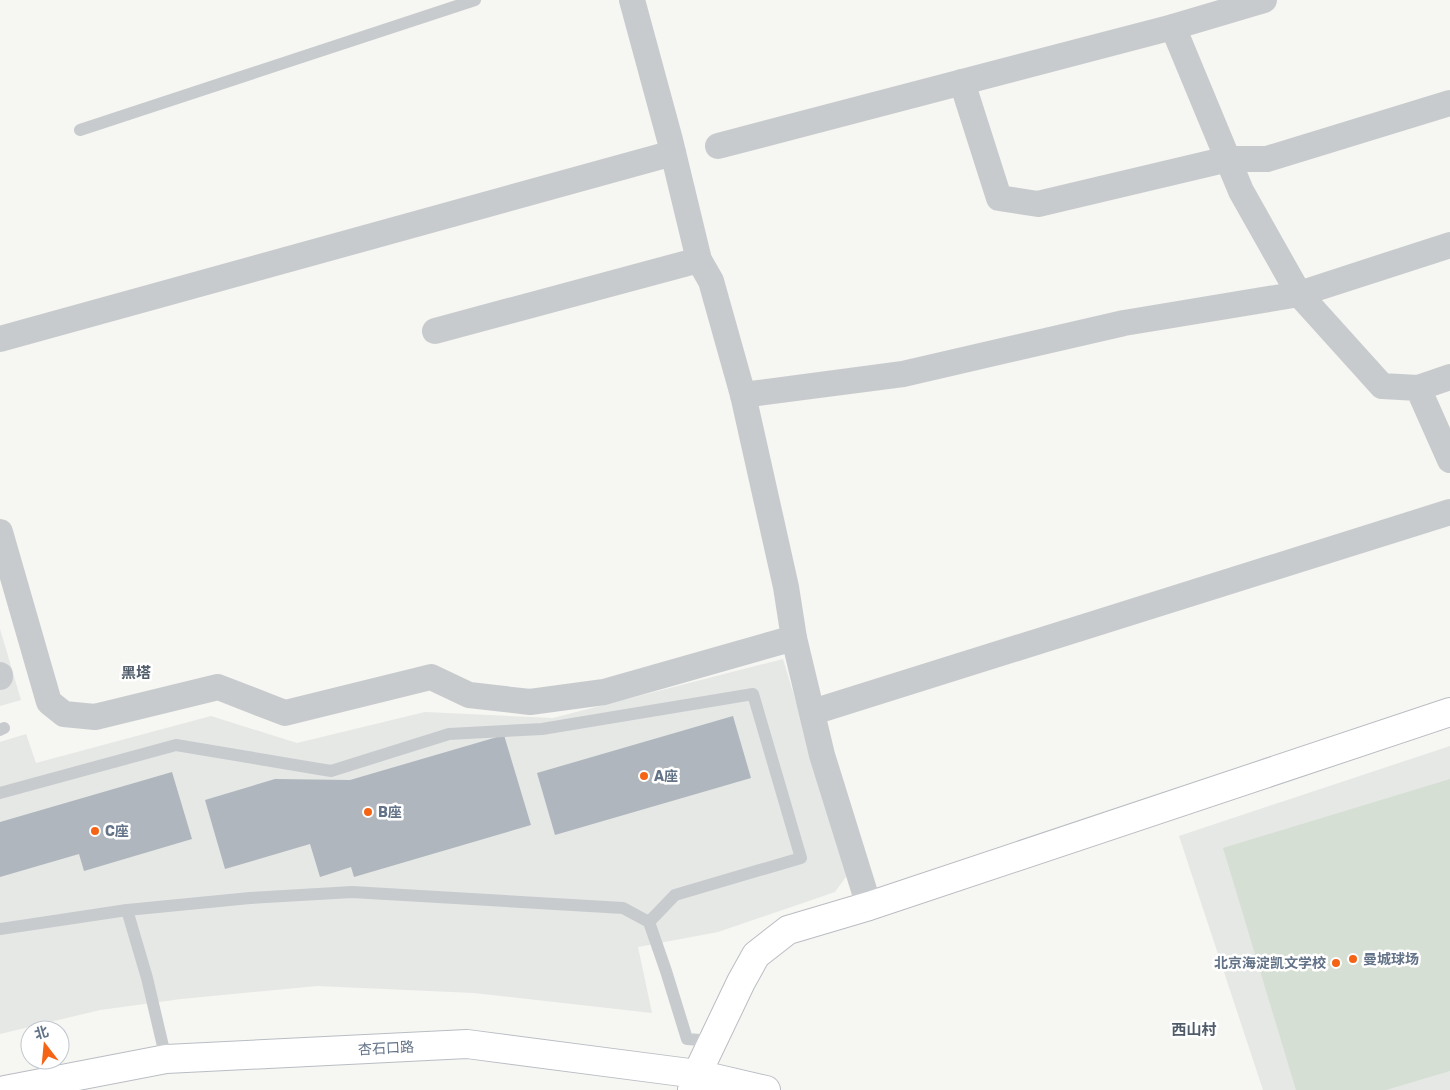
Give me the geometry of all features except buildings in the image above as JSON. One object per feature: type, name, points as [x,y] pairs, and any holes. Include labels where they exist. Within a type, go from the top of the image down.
[{"type":"street","points":[[632,0],[673,153],[699,260],[711,282],[744,395],[786,587],[794,638],[822,755],[869,906]]},
{"type":"street","points":[[718,146],[1173,27],[1264,0]]},
{"type":"street","points":[[1173,27],[1241,191],[1299,294],[1382,386],[1418,388],[1450,377]]},
{"type":"street","points":[[962,82],[999,198],[1038,204],[1228,159],[1267,159],[1450,103]]},
{"type":"street","points":[[0,339],[673,153]]},
{"type":"street","points":[[744,395],[903,374],[1124,323],[1299,294],[1450,245]]},
{"type":"street","points":[[435,331],[699,260]]},
{"type":"street","points":[[1418,388],[1450,460]]},
{"type":"street","points":[[813,712],[1450,512]]},
{"type":"street","points":[[0,532],[49,702],[64,714],[95,717],[218,687],[285,713],[431,677],[469,695],[530,702],[604,692],[794,638]]},
{"type":"street","points":[[695,1082],[756,954],[788,930],[869,906],[1450,712]]},
{"type":"street","name":"杏石口路","points":[[5,1090],[166,1059],[467,1044],[695,1082],[766,1090]]},
{"type":"lane","points":[[80,130],[475,0]]},
{"type":"lane","points":[[0,793],[176,745],[330,771],[449,734],[542,729],[753,694],[801,858],[675,895],[649,922]]},
{"type":"lane","points":[[0,929],[127,910],[250,898],[352,892],[623,908],[649,922],[687,1039],[713,1041]]},
{"type":"lane","points":[[127,910],[147,978],[166,1059]]},
{"type":"shaded area","points":[[0,629],[21,700],[0,706]]},
{"type":"shaded area","points":[[783,659],[848,874],[835,892],[718,932],[638,947],[652,1013],[474,993],[317,986],[181,999],[100,1010],[58,1020],[20,1020],[20,1029],[0,1034],[0,742],[26,734],[36,763],[211,716],[297,743],[425,712],[553,718]]},
{"type":"shaded area","name":"曼城球场","points":[[1450,746],[1450,1090],[1263,1090],[1179,836]]},
{"type":"shaded area","name":"曼城球场","points":[[1450,779],[1450,1071],[1386,1090],[1296,1090],[1223,848]]},
{"type":"place","name":"A座","points":[[644,776]]},
{"type":"place","name":"B座","points":[[368,812]]},
{"type":"place","name":"C座","points":[[95,831]]},
{"type":"place","name":"曼城球场","points":[[1353,959]]},
{"type":"place","name":"北京海淀凯文学校","points":[[1336,963]]},
{"type":"district","name":"黑塔","points":[[136,673]]},
{"type":"district","name":"西山村","points":[[1194,1030]]}]
